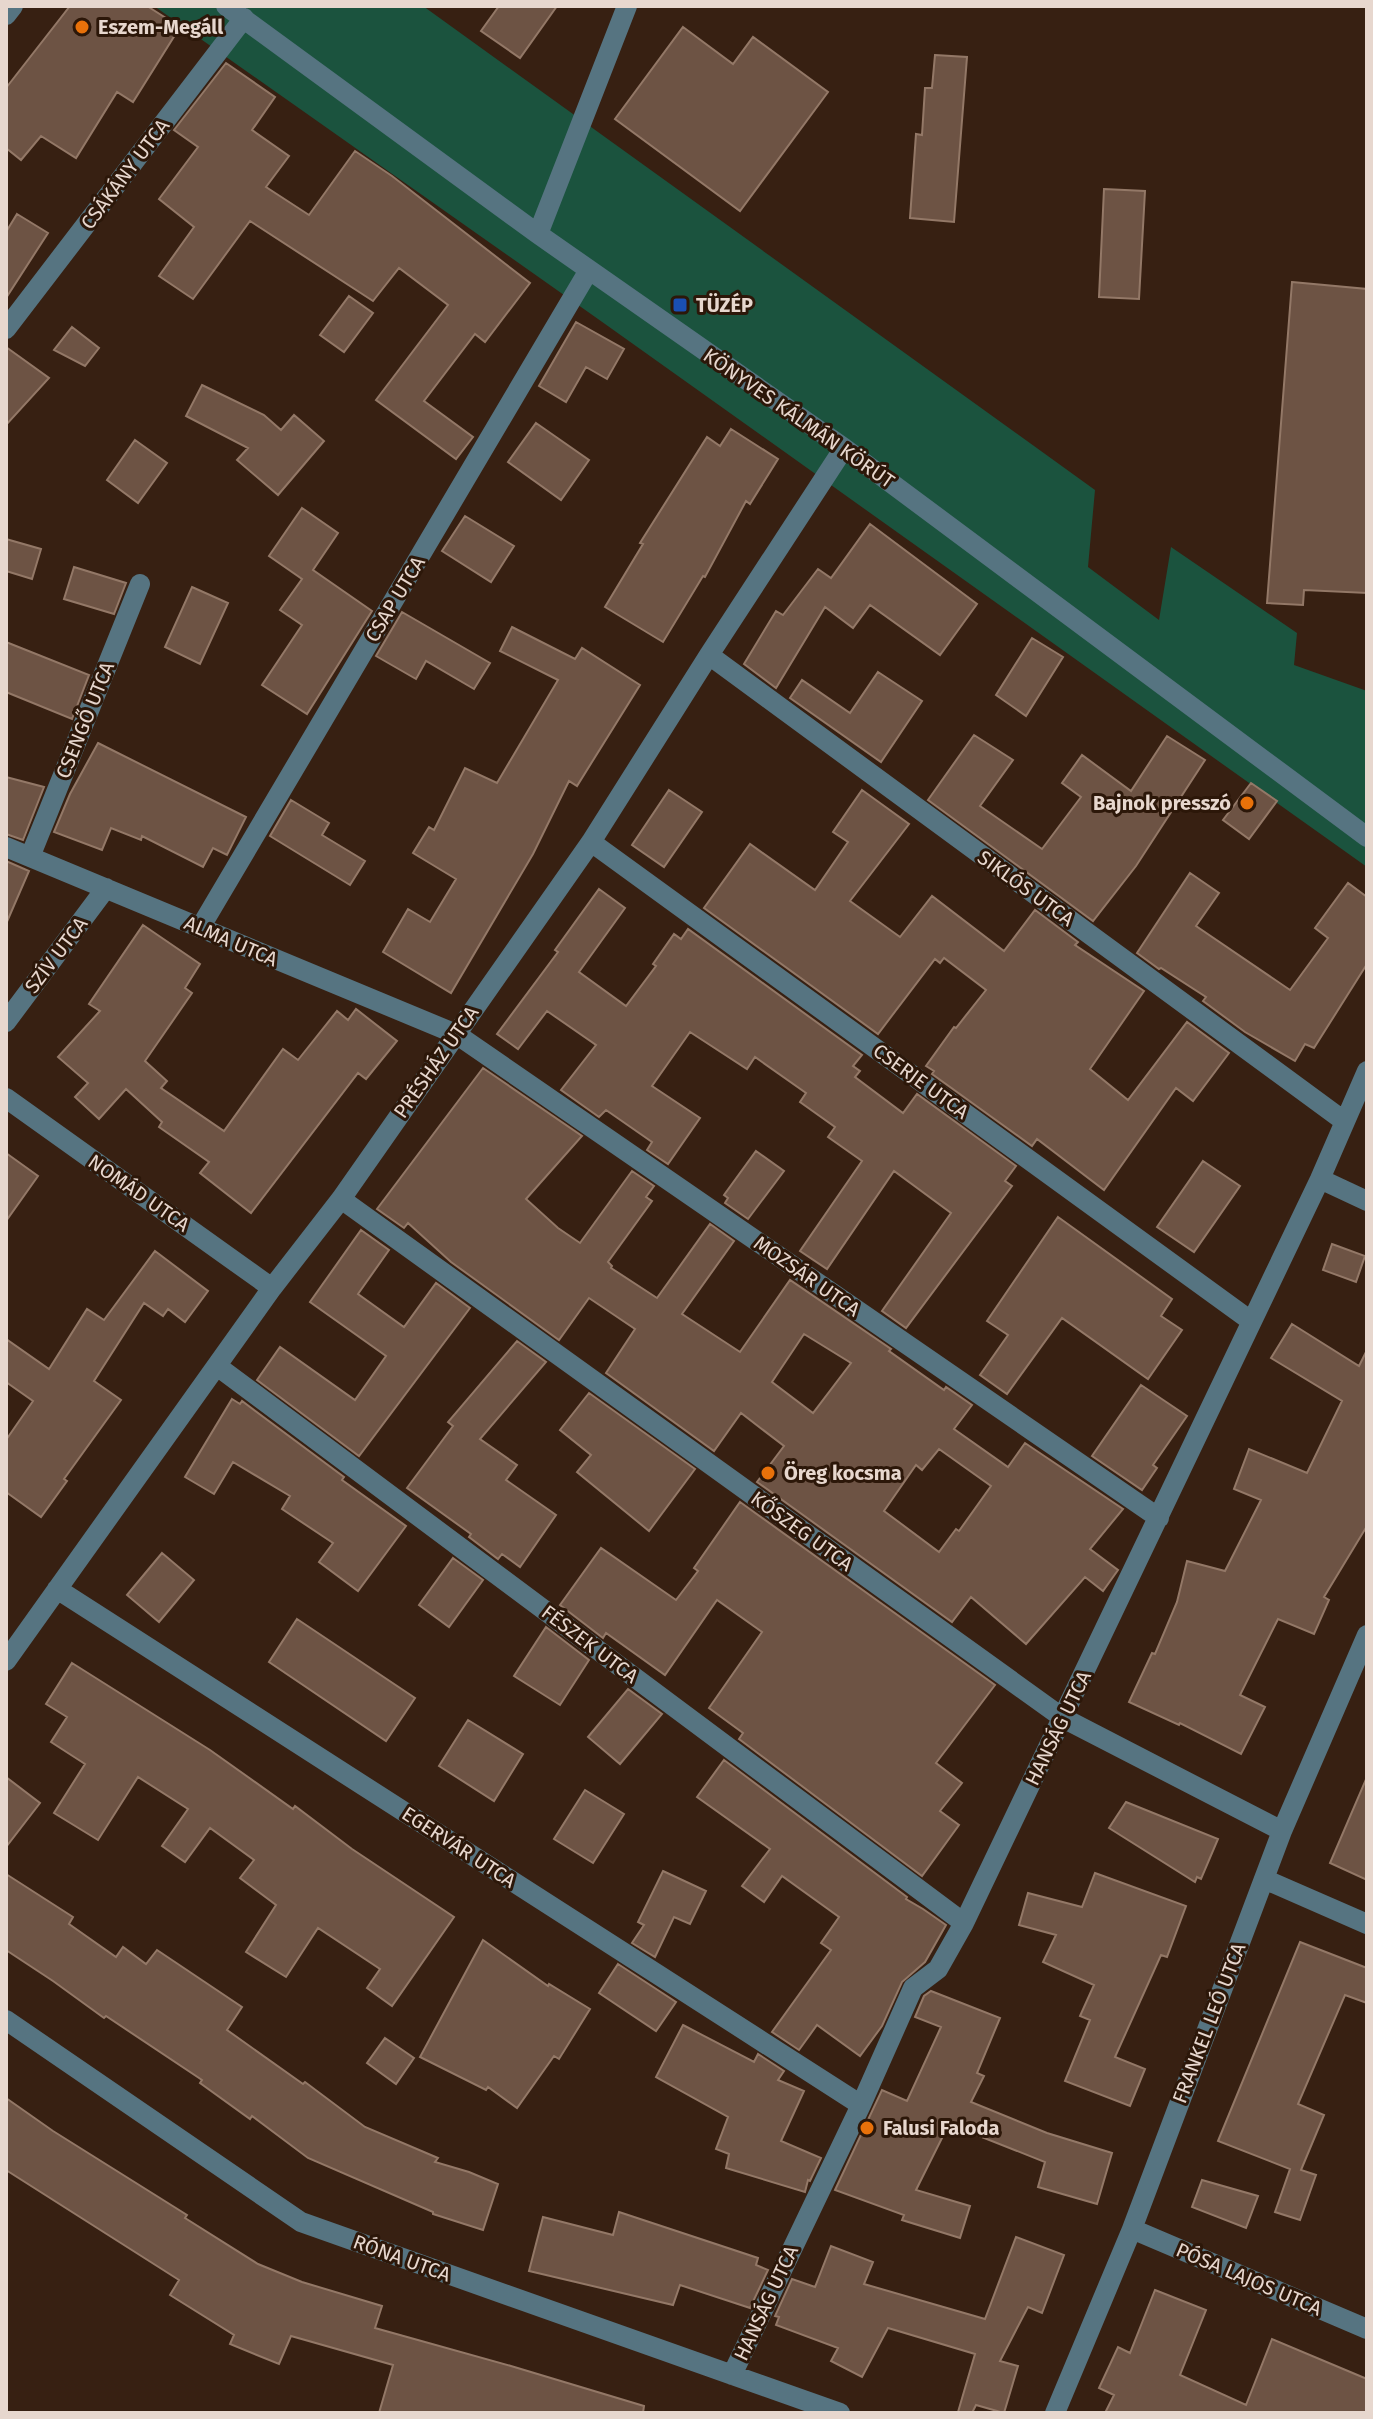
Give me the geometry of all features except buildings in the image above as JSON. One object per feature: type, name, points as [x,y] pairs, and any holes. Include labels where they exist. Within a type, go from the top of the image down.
[{"type":"street","points":[[6,15],[13,6]]},
{"type":"street","name":"KÖNYVES KÁLMÁN KÖRÚT","points":[[226,6],[538,234],[844,448],[1367,837]]},
{"type":"street","points":[[538,234],[627,6]]},
{"type":"street","name":"CSÁKÁNY UTCA","points":[[6,329],[244,18]]},
{"type":"street","name":"CSAP UTCA","points":[[200,928],[589,270]]},
{"type":"street","name":"PRÉSHÁZ UTCA","points":[[6,1661],[272,1288],[341,1199],[591,842],[844,448]]},
{"type":"street","name":"CSENGŐ UTCA","points":[[30,857],[140,584]]},
{"type":"street","name":"SIKLÓS UTCA","points":[[709,655],[1344,1121]]},
{"type":"street","name":"CSERJE UTCA","points":[[591,842],[1251,1321]]},
{"type":"street","name":"ALMA UTCA","points":[[6,847],[456,1034]]},
{"type":"street","name":"SZÍV UTCA","points":[[6,1022],[106,888]]},
{"type":"street","name":"MOZSÁR UTCA","points":[[456,1034],[1159,1518]]},
{"type":"street","name":"HANSÁG UTCA","points":[[732,2375],[861,2105],[913,1988],[938,1969],[964,1923],[1320,1179],[1367,1071]]},
{"type":"street","name":"NOMÁD UTCA","points":[[6,1098],[272,1288]]},
{"type":"street","points":[[1320,1179],[1367,1201]]},
{"type":"street","name":"KŐSZEG UTCA","points":[[341,1199],[1063,1718],[1282,1831]]},
{"type":"street","name":"FÉSZEK UTCA","points":[[217,1366],[964,1923]]},
{"type":"street","name":"EGERVÁR UTCA","points":[[57,1589],[861,2105]]},
{"type":"street","name":"FRANKEL LEÓ UTCA","points":[[1055,2413],[1132,2229],[1282,1831],[1367,1635]]},
{"type":"street","points":[[1264,1879],[1367,1924]]},
{"type":"street","name":"RÓNA UTCA","points":[[6,2020],[301,2222],[840,2413]]},
{"type":"street","name":"PÓSA LAJOS UTCA","points":[[1132,2229],[1367,2329]]},
{"type":"green space","points":[[154,6],[423,6],[1095,490],[1088,567],[1159,620],[1171,547],[1297,633],[1294,665],[1367,691],[1367,867],[598,319]]},
{"type":"place","name":"Eszem-Megáll","points":[[82,27]]},
{"type":"place","name":"TÜZÉP","points":[[680,305]]},
{"type":"place","name":"Bajnok presszó","points":[[1247,803]]},
{"type":"place","name":"Öreg kocsma","points":[[768,1473]]},
{"type":"place","name":"Falusi Faloda","points":[[867,2128]]}]
